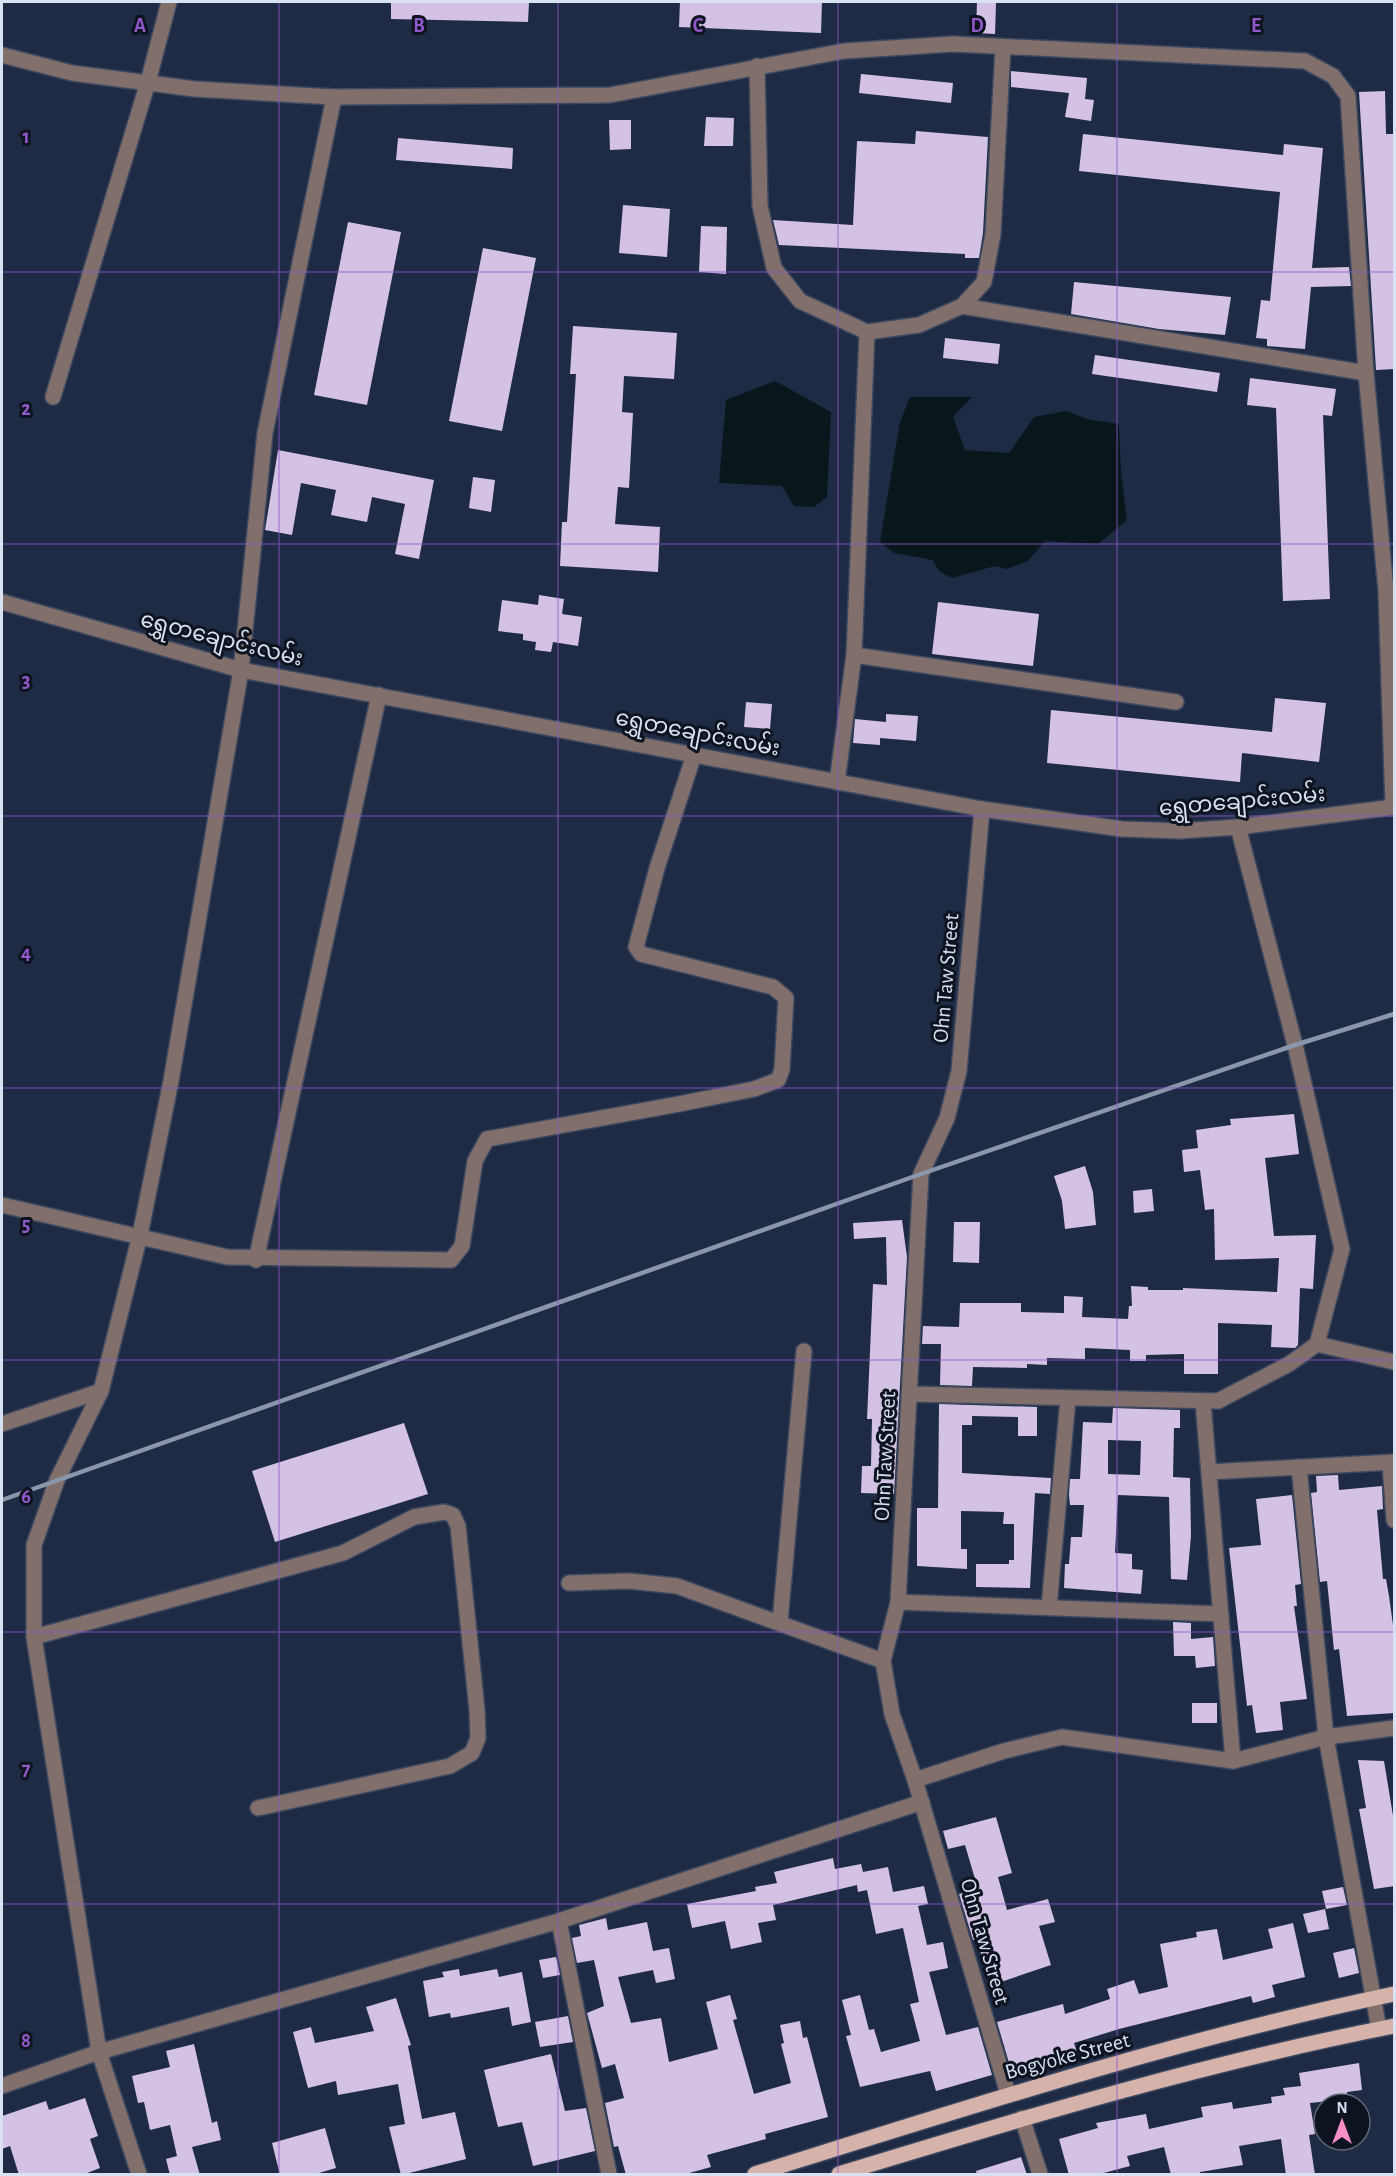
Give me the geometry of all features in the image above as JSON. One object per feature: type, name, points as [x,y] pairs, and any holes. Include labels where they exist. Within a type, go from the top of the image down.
[{"type":"main road","name":"Bogyoke Street","points":[[755,2175],[1008,2094],[1395,1994]]},
{"type":"main road","points":[[839,2175],[1022,2118],[1197,2070],[1387,2028]]},
{"type":"street","points":[[53,397],[148,82],[169,2]]},
{"type":"street","points":[[2,55],[72,73],[195,89],[334,97],[610,95],[844,51],[953,44],[1305,61],[1333,76],[1348,96],[1366,373],[1386,591],[1394,807]]},
{"type":"street","points":[[757,66],[760,206],[774,268],[800,301],[867,332],[919,325],[962,306],[984,282],[993,234],[1004,47]]},
{"type":"street","points":[[139,2175],[99,2052],[34,1637],[34,1545],[57,1480],[101,1391],[140,1235],[171,1081],[241,670],[265,433],[334,97]]},
{"type":"street","points":[[962,306],[1366,373]]},
{"type":"street","points":[[837,782],[854,655],[867,332]]},
{"type":"street","name":"ရွှေတချောင်းလမ်း","points":[[2,602],[241,670],[982,810],[1122,829],[1180,831],[1238,827],[1394,807]]},
{"type":"street","points":[[854,655],[1176,702]]},
{"type":"street","points":[[256,1260],[379,695]]},
{"type":"street","points":[[2,1204],[227,1257],[256,1260],[451,1260],[462,1246],[475,1161],[487,1139],[700,1100],[754,1089],[778,1080],[782,1070],[786,998],[773,987],[641,954],[636,947],[657,868],[694,754]]},
{"type":"street","name":"Ohn Taw Street","points":[[982,810],[959,1071],[947,1118],[921,1174],[898,1602],[883,1661],[892,1714],[922,1802],[1008,2094]]},
{"type":"street","points":[[910,1394],[1218,1401],[1289,1364],[1317,1344],[1342,1249],[1295,1046],[1238,827]]},
{"type":"street","points":[[1317,1344],[1395,1362]]},
{"type":"street","points":[[780,1622],[804,1351]]},
{"type":"street","points":[[2,1424],[101,1391]]},
{"type":"street","points":[[1049,1607],[1068,1399]]},
{"type":"street","points":[[1203,1402],[1233,1761]]},
{"type":"street","points":[[1209,1472],[1392,1462],[1395,1520]]},
{"type":"street","points":[[1299,1467],[1326,1737],[1372,1999],[1387,2028]]},
{"type":"street","points":[[34,1637],[343,1552],[414,1517],[444,1512],[453,1515],[458,1526],[477,1710],[478,1738],[472,1754],[450,1766],[258,1808]]},
{"type":"street","points":[[569,1583],[629,1581],[677,1586],[883,1661]]},
{"type":"street","points":[[898,1602],[1221,1614]]},
{"type":"street","points":[[915,1780],[1004,1751],[1062,1737],[1233,1761],[1326,1737],[1395,1728]]},
{"type":"street","points":[[2,2086],[99,2052],[559,1921],[922,1802]]},
{"type":"street","points":[[559,1921],[609,2175]]},
{"type":"street","points":[[1022,2118],[1040,2175]]},
{"type":"shaded area","points":[[775,381],[831,412],[827,497],[814,507],[794,506],[782,486],[719,483],[726,400]]},
{"type":"shaded area","points":[[910,397],[972,397],[953,417],[965,450],[1009,453],[1034,417],[1067,411],[1087,419],[1119,424],[1121,472],[1127,520],[1098,544],[1045,541],[1028,561],[1006,569],[995,566],[952,578],[939,571],[933,560],[894,553],[880,542],[900,422]]},
{"type":"building","points":[[391,2],[529,2],[528,22],[391,19]]},
{"type":"building","points":[[680,2],[822,2],[821,33],[679,27]]},
{"type":"building","points":[[977,2],[996,2],[995,34],[976,33]]},
{"type":"building","points":[[1011,71],[1087,78],[1085,99],[1094,100],[1091,121],[1065,117],[1069,93],[1011,87]]},
{"type":"building","points":[[861,74],[953,83],[951,103],[859,93]]},
{"type":"building","points":[[1385,91],[1386,134],[1393,134],[1395,369],[1376,370],[1359,92]]},
{"type":"building","points":[[706,117],[734,118],[733,146],[704,146]]},
{"type":"building","points":[[609,120],[631,120],[631,149],[610,150]]},
{"type":"building","points":[[916,131],[988,137],[983,233],[979,258],[965,258],[965,254],[779,245],[773,220],[853,225],[857,141],[915,144]]},
{"type":"building","points":[[1083,134],[1283,155],[1284,144],[1323,148],[1312,268],[1349,267],[1351,286],[1311,287],[1305,349],[1267,346],[1267,339],[1256,338],[1261,300],[1270,301],[1280,192],[1079,171]]},
{"type":"building","points":[[398,138],[513,148],[512,169],[396,160]]},
{"type":"building","points":[[623,205],[670,209],[667,257],[619,253]]},
{"type":"building","points":[[348,222],[401,232],[367,405],[314,395]]},
{"type":"building","points":[[701,226],[727,227],[726,274],[699,272]]},
{"type":"building","points":[[483,248],[536,258],[502,431],[449,421]]},
{"type":"building","points":[[1074,282],[1231,297],[1225,335],[1159,329],[1071,314]]},
{"type":"building","points":[[573,326],[677,333],[674,379],[624,376],[622,412],[633,413],[629,488],[618,487],[615,524],[660,527],[658,572],[560,566],[562,522],[567,522],[576,374],[570,374]]},
{"type":"building","points":[[945,338],[1000,344],[998,364],[943,358]]},
{"type":"building","points":[[1095,355],[1220,373],[1217,392],[1092,374]]},
{"type":"building","points":[[1250,378],[1336,389],[1332,416],[1323,415],[1330,599],[1283,601],[1276,408],[1247,405]]},
{"type":"building","points":[[278,450],[434,480],[419,559],[395,554],[405,504],[372,497],[367,522],[331,515],[336,490],[301,483],[292,535],[265,530]]},
{"type":"building","points":[[473,477],[495,480],[491,512],[469,508]]},
{"type":"building","points":[[539,595],[564,599],[562,614],[582,617],[578,646],[553,642],[551,652],[535,650],[536,642],[523,640],[523,634],[498,631],[502,600],[538,605]]},
{"type":"building","points":[[938,602],[1039,614],[1033,666],[932,654]]},
{"type":"building","points":[[1275,698],[1326,703],[1319,762],[1242,753],[1240,782],[1047,763],[1051,710],[1272,732]]},
{"type":"building","points":[[746,702],[772,704],[770,729],[744,727]]},
{"type":"building","points":[[886,714],[918,716],[916,741],[880,738],[880,745],[853,743],[855,719],[886,722]]},
{"type":"building","points":[[1294,1114],[1299,1154],[1265,1158],[1274,1236],[1316,1235],[1313,1289],[1300,1288],[1298,1345],[1295,1348],[1271,1347],[1272,1325],[1218,1323],[1218,1374],[1184,1374],[1184,1354],[1146,1355],[1146,1361],[1130,1361],[1130,1350],[1085,1348],[1085,1359],[1047,1358],[1047,1365],[1027,1364],[1027,1368],[973,1367],[972,1386],[940,1385],[941,1344],[922,1344],[923,1326],[959,1327],[960,1303],[1021,1303],[1021,1312],[1064,1313],[1064,1296],[1083,1297],[1082,1317],[1128,1319],[1129,1306],[1132,1306],[1131,1286],[1148,1287],[1148,1290],[1183,1290],[1183,1288],[1277,1292],[1279,1258],[1215,1260],[1214,1209],[1205,1210],[1200,1170],[1184,1172],[1182,1150],[1198,1148],[1196,1130],[1231,1125],[1230,1119]]},
{"type":"building","points":[[1085,1166],[1093,1192],[1096,1225],[1065,1229],[1062,1201],[1054,1176]]},
{"type":"building","points":[[1152,1189],[1154,1211],[1134,1213],[1133,1191]]},
{"type":"building","points":[[902,1220],[907,1257],[894,1494],[861,1493],[862,1466],[871,1466],[872,1419],[867,1419],[873,1284],[887,1285],[886,1237],[854,1239],[853,1223]]},
{"type":"building","points":[[954,1222],[980,1222],[979,1263],[953,1262]]},
{"type":"building","points":[[939,1404],[1037,1407],[1037,1436],[1018,1436],[1018,1417],[972,1416],[972,1425],[962,1425],[962,1473],[1051,1478],[1050,1494],[1035,1493],[1030,1588],[976,1587],[976,1564],[1009,1564],[1009,1560],[1014,1560],[1014,1524],[1003,1524],[1004,1512],[961,1511],[961,1549],[967,1549],[967,1569],[917,1566],[917,1508],[938,1508]]},
{"type":"building","points":[[1113,1408],[1180,1410],[1180,1428],[1174,1428],[1173,1477],[1190,1478],[1191,1536],[1187,1580],[1171,1579],[1169,1497],[1118,1495],[1115,1553],[1132,1554],[1132,1569],[1143,1570],[1141,1594],[1064,1588],[1065,1564],[1069,1564],[1071,1537],[1082,1537],[1084,1505],[1070,1505],[1069,1495],[1070,1479],[1080,1479],[1083,1422],[1112,1423]],"holes":[[[1108,1440],[1141,1441],[1140,1475],[1108,1474]]]},
{"type":"building","points":[[404,1423],[428,1494],[275,1542],[252,1471]]},
{"type":"building","points":[[1338,1475],[1339,1490],[1382,1486],[1383,1509],[1377,1510],[1383,1579],[1386,1579],[1395,1640],[1395,1713],[1347,1716],[1339,1649],[1334,1650],[1327,1581],[1320,1582],[1311,1493],[1317,1492],[1316,1476]]},
{"type":"building","points":[[1292,1495],[1301,1584],[1295,1585],[1297,1606],[1294,1606],[1307,1699],[1280,1702],[1283,1730],[1256,1733],[1252,1705],[1247,1706],[1229,1548],[1261,1545],[1256,1499]]},
{"type":"building","points":[[1173,1622],[1191,1623],[1191,1639],[1213,1637],[1215,1666],[1196,1668],[1195,1656],[1174,1656]]},
{"type":"building","points":[[1192,1703],[1217,1703],[1217,1723],[1192,1723]]},
{"type":"building","points":[[1358,1760],[1384,1761],[1395,1828],[1395,1886],[1374,1889],[1359,1809],[1366,1808]]},
{"type":"building","points":[[996,1817],[1012,1873],[998,1877],[1007,1910],[1048,1899],[1055,1922],[1039,1926],[1051,1965],[992,1985],[976,1939],[973,1940],[959,1894],[978,1889],[965,1845],[948,1849],[943,1831]]},
{"type":"building","points":[[833,1858],[835,1869],[861,1864],[863,1872],[888,1867],[893,1892],[924,1886],[928,1904],[918,1906],[927,1945],[943,1942],[948,1968],[929,1972],[946,2035],[978,2027],[992,2075],[936,2091],[930,2071],[860,2087],[846,2036],[851,2035],[842,2000],[860,1995],[869,2030],[874,2029],[881,2052],[920,2041],[910,2004],[919,2002],[903,1928],[876,1934],[867,1890],[858,1892],[857,1885],[773,1905],[776,1920],[758,1923],[762,1942],[731,1949],[725,1921],[692,1928],[687,1904],[756,1891],[755,1887],[777,1883],[774,1872]]},
{"type":"building","points":[[1343,1887],[1347,1905],[1326,1909],[1322,1891]]},
{"type":"building","points":[[1325,1909],[1329,1929],[1308,1933],[1303,1914]]},
{"type":"building","points":[[606,1918],[608,1930],[647,1922],[653,1951],[669,1948],[675,1979],[656,1983],[653,1970],[618,1977],[631,2023],[661,2018],[669,2062],[718,2049],[706,2002],[730,1995],[737,2019],[733,2020],[754,2094],[791,2083],[781,2044],[784,2043],[780,2025],[800,2021],[803,2038],[807,2037],[828,2117],[765,2134],[766,2139],[707,2155],[711,2167],[682,2175],[626,2175],[618,2146],[614,2147],[605,2103],[624,2098],[615,2064],[602,2068],[587,2013],[604,2006],[594,1960],[577,1963],[572,1938],[581,1936],[579,1925]]},
{"type":"building","points":[[1293,1923],[1305,1977],[1272,1985],[1275,1997],[1253,2003],[1251,1996],[1119,2029],[1074,2043],[1077,2052],[1012,2073],[997,2022],[1063,2004],[1065,2014],[1110,1999],[1107,1989],[1134,1980],[1139,1994],[1168,1987],[1160,1944],[1197,1937],[1196,1932],[1217,1929],[1223,1960],[1273,1948],[1268,1929]]},
{"type":"building","points":[[1354,1948],[1359,1973],[1339,1978],[1333,1953]]},
{"type":"building","points":[[556,1957],[560,1975],[543,1978],[539,1960]]},
{"type":"building","points":[[459,1969],[460,1976],[497,1969],[499,1977],[522,1972],[531,2022],[512,2026],[509,2007],[451,2018],[450,2013],[429,2017],[423,1981],[444,1977],[442,1972]]},
{"type":"building","points":[[396,1998],[411,2045],[408,2046],[422,2119],[455,2112],[466,2159],[401,2175],[389,2127],[405,2124],[398,2084],[338,2095],[336,2081],[308,2088],[293,2032],[311,2027],[315,2043],[374,2031],[366,2007]]},
{"type":"building","points":[[568,2016],[573,2042],[540,2047],[535,2022]]},
{"type":"building","points":[[194,2044],[212,2123],[217,2121],[221,2140],[192,2147],[200,2175],[170,2175],[166,2159],[177,2156],[170,2125],[150,2130],[144,2102],[138,2103],[132,2076],[170,2067],[166,2051]]},
{"type":"building","points":[[551,2054],[565,2111],[586,2108],[595,2151],[533,2166],[522,2122],[498,2127],[484,2070]]},
{"type":"building","points":[[1359,2063],[1362,2090],[1312,2092],[1312,2103],[1310,2103],[1312,2134],[1309,2135],[1315,2175],[1286,2175],[1281,2139],[1239,2146],[1243,2165],[1200,2172],[1200,2175],[1171,2175],[1164,2147],[1127,2156],[1130,2166],[1096,2175],[1069,2175],[1059,2139],[1098,2128],[1096,2123],[1146,2114],[1149,2129],[1203,2117],[1201,2107],[1232,2102],[1233,2109],[1272,2103],[1271,2097],[1285,2095],[1283,2088],[1301,2086],[1299,2073]]},
{"type":"building","points":[[85,2098],[98,2136],[90,2139],[100,2168],[82,2175],[19,2175],[10,2146],[2,2149],[2,2116],[46,2101],[49,2110]]},
{"type":"building","points":[[325,2128],[336,2168],[312,2175],[280,2175],[272,2143]]},
{"type":"building","points":[[1021,2157],[1027,2175],[977,2175],[976,2171]]},
{"type":"railway","points":[[2,1500],[921,1174],[1295,1045],[1394,1014]]}]
